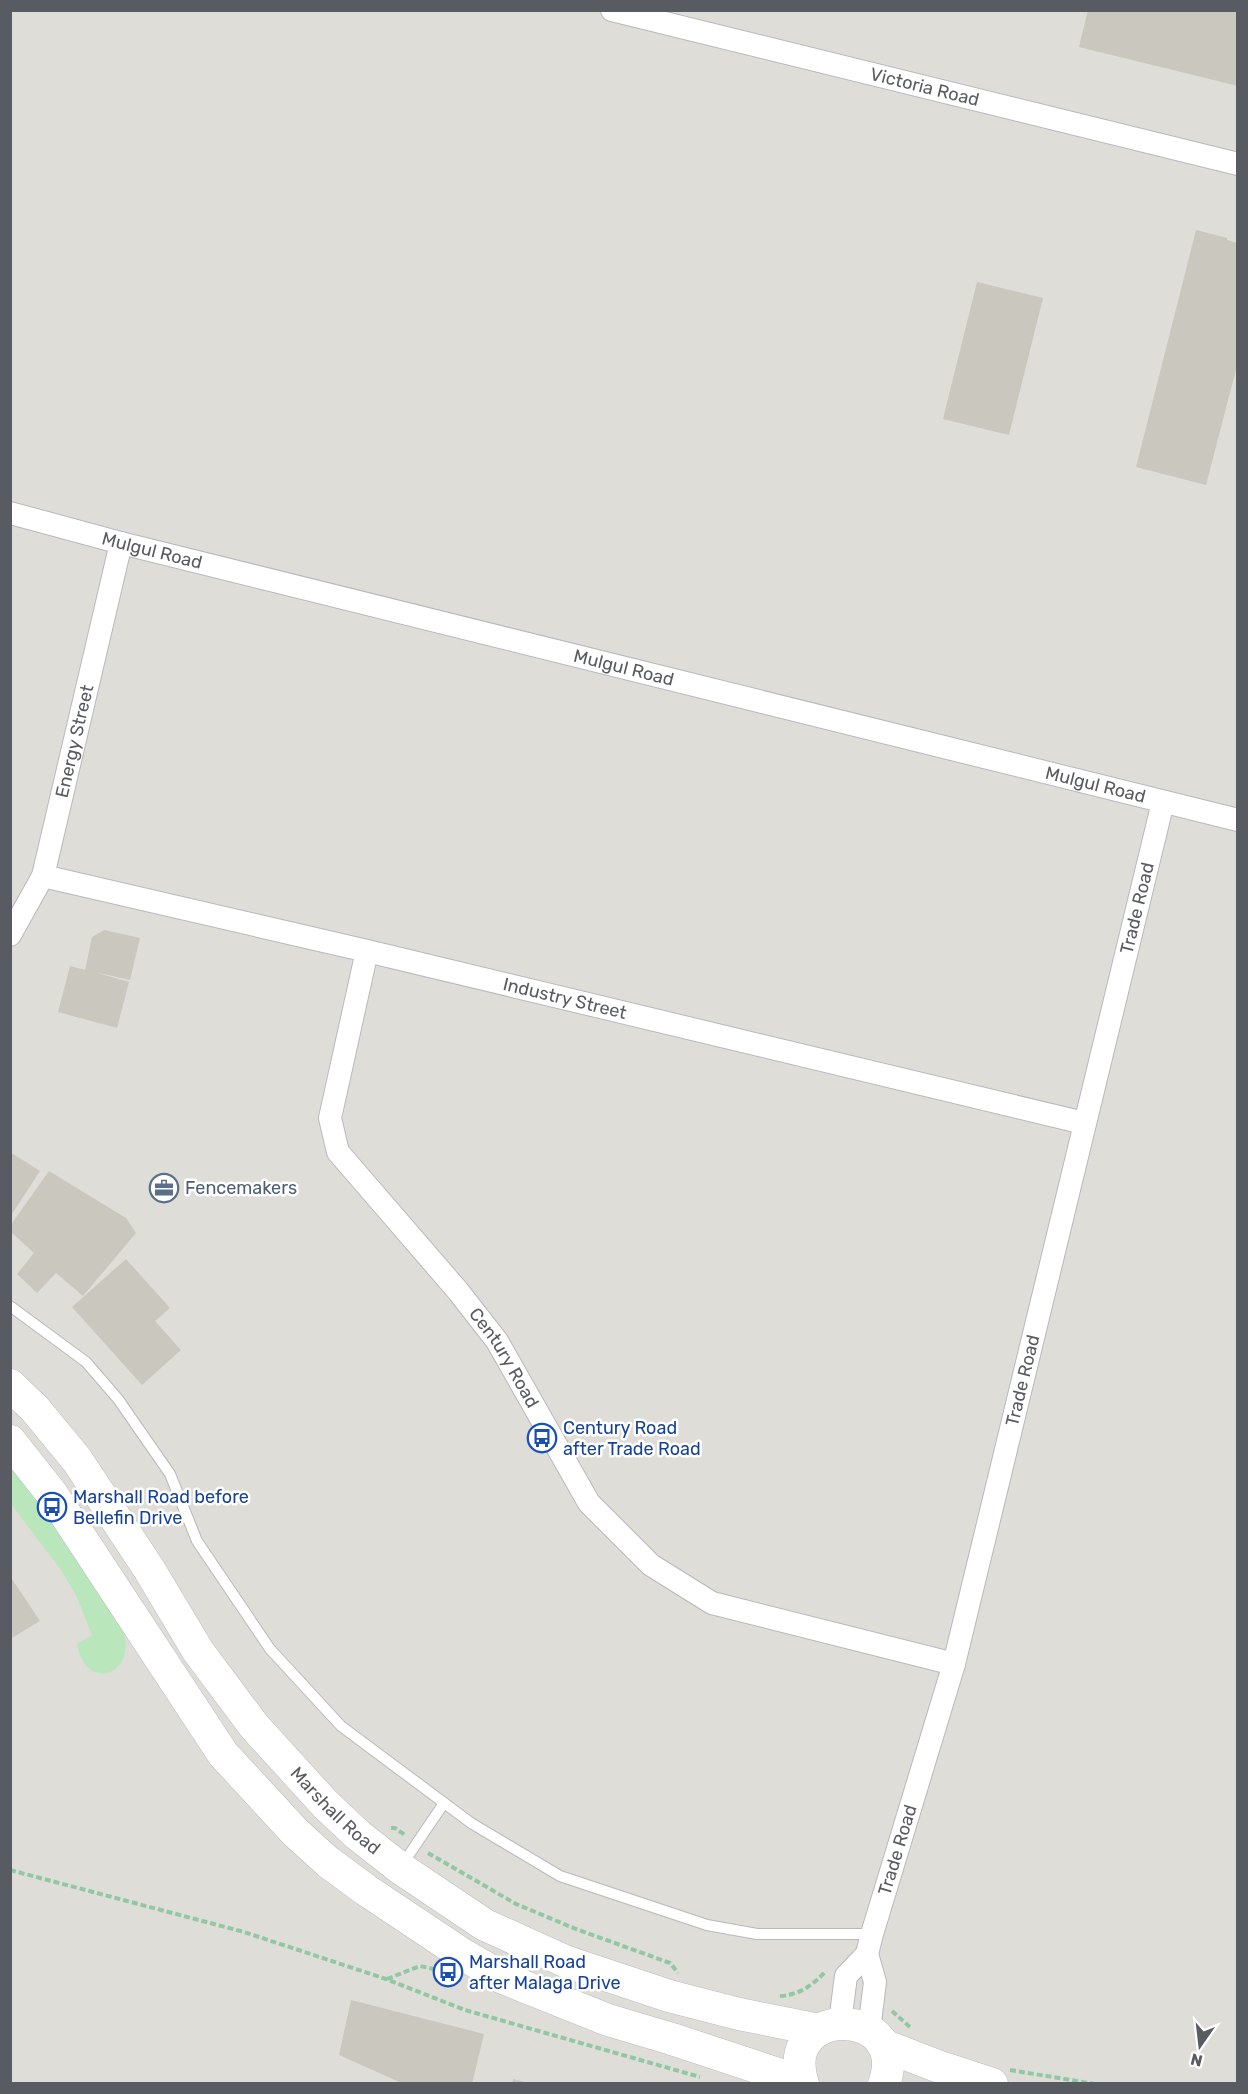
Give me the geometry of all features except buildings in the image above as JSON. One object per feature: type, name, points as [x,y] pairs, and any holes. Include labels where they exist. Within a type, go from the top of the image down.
[{"type":"main road","name":"Marshall Road","points":[[10,1385],[35,1409],[77,1460],[149,1569],[194,1643],[254,1726],[324,1804],[358,1836],[408,1856],[485,1925],[567,1962],[669,1996],[739,2014],[853,2032],[937,2066],[1000,2077]]},
{"type":"main road","points":[[10,1441],[52,1494],[223,1754],[295,1832],[328,1862],[462,1954],[503,1978],[608,2020],[803,2083]]},
{"type":"main road","points":[[161,1661],[194,1643]]},
{"type":"main road","points":[[803,2083],[800,2059],[810,2038],[853,2032],[888,2066],[885,2084]]},
{"type":"street","name":"Victoria Road","points":[[612,10],[1238,164]]},
{"type":"street","name":"Mulgul Road","points":[[10,513],[121,543],[1238,820]]},
{"type":"street","name":"Energy Street","points":[[10,935],[43,876],[121,543]]},
{"type":"street","name":"Trade Road","points":[[846,1976],[870,1944],[954,1664],[1163,802]]},
{"type":"street","name":"Industry Street","points":[[43,876],[367,951],[1084,1123]]},
{"type":"street","name":"Century Road","points":[[367,951],[330,1118],[338,1152],[458,1291],[497,1341],[589,1503],[651,1565],[712,1604],[954,1664]]},
{"type":"street","points":[[853,2032],[875,1982],[870,1944]]},
{"type":"street","points":[[846,1976],[853,2032]]},
{"type":"lane","points":[[10,1306],[86,1362],[118,1399],[170,1474],[197,1541],[270,1649],[341,1726],[444,1803],[471,1823],[560,1876],[707,1925],[757,1934],[870,1944]]},
{"type":"lane","points":[[408,1856],[444,1803]]},
{"type":"path","points":[[384,1829],[395,1828],[408,1856],[576,1929],[670,1963],[683,1979]]},
{"type":"path","points":[[10,1870],[244,1932],[386,1979],[465,2010],[711,2080]]},
{"type":"path","points":[[386,1979],[420,1966],[448,1972]]},
{"type":"path","points":[[774,1996],[794,1995],[816,1982],[831,1966],[846,1976]]},
{"type":"path","points":[[875,1982],[885,2003],[904,2024],[920,2034]]},
{"type":"path","points":[[1000,2077],[1095,2084]]},
{"type":"shaded area","points":[[11,11],[1237,11],[1237,2083],[11,2083]]},
{"type":"green space","points":[[11,1464],[43,1505],[121,1626],[126,1642],[124,1655],[119,1665],[111,1672],[101,1673],[91,1670],[83,1660],[77,1644],[92,1635],[76,1595],[61,1570],[11,1504]]},
{"type":"place","name":"Fencemakers","points":[[164,1188]]},
{"type":"place","name":"Century Road after Trade Road","points":[[542,1438]]},
{"type":"place","name":"Marshall Road before Bellefin Drive","points":[[52,1507]]},
{"type":"place","name":"Marshall Road after Malaga Drive","points":[[448,1972]]}]
